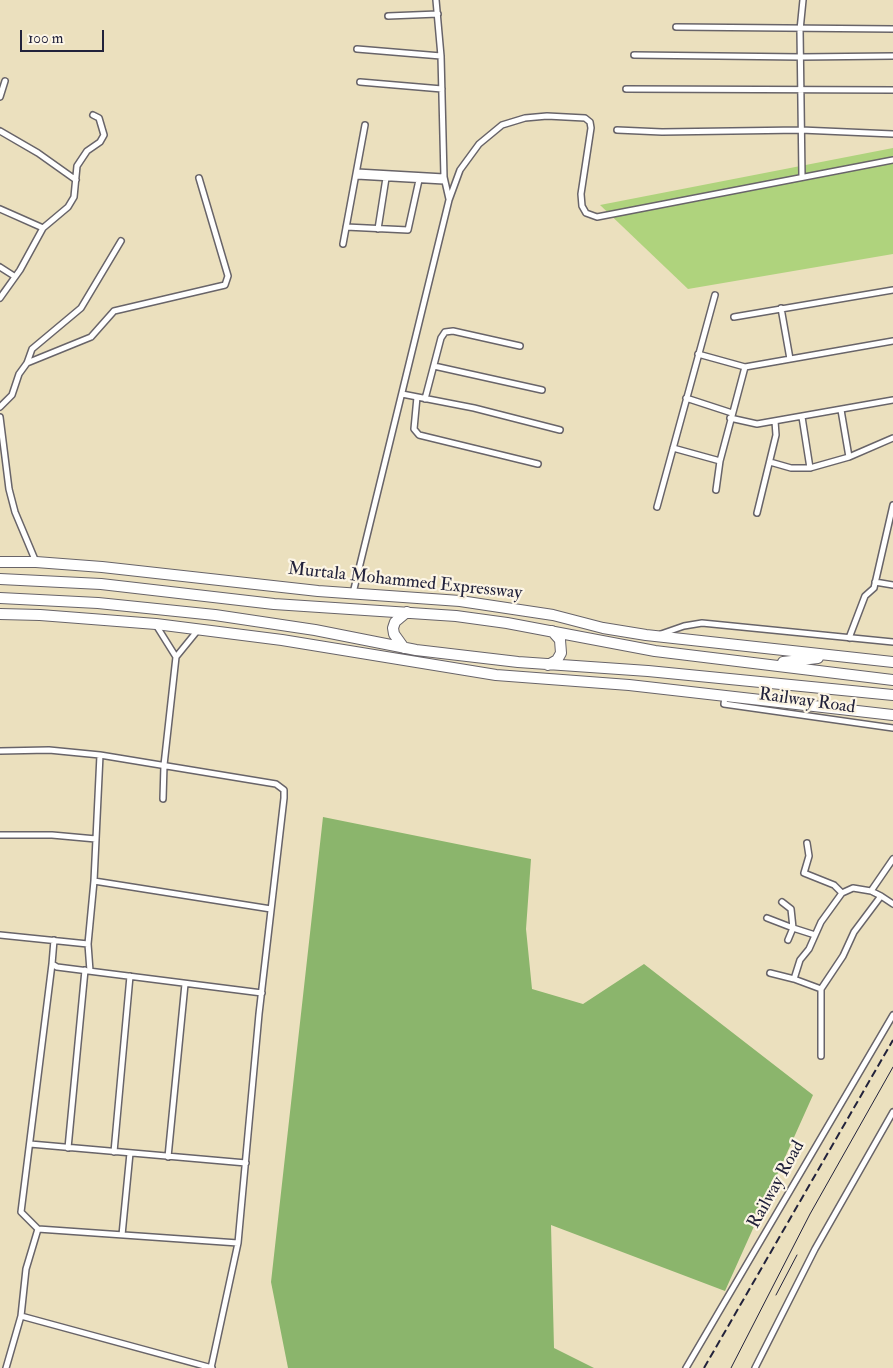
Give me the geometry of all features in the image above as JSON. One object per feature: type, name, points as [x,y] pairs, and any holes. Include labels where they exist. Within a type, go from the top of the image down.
[{"type":"highway","name":"Murtala Mohammed Expressway","points":[[0,562],[36,562],[353,593],[492,604],[553,615],[603,628],[655,636],[893,662]]},
{"type":"highway","name":"Murtala Mohammed Expressway","points":[[0,579],[101,584],[274,604],[407,612],[507,622],[630,647],[893,680]]},
{"type":"highway","points":[[0,598],[98,603],[215,615],[314,630],[404,648],[548,666],[648,671],[893,695]]},
{"type":"highway","points":[[404,648],[394,634],[393,628],[395,622],[407,612]]},
{"type":"highway","points":[[0,614],[40,615],[156,624],[327,646],[496,675],[629,685],[893,715]]},
{"type":"highway","points":[[548,666],[557,660],[561,653],[560,640],[552,631]]},
{"type":"highway","points":[[630,647],[655,636]]},
{"type":"highway","points":[[766,664],[834,656]]},
{"type":"street","points":[[436,0],[442,89],[444,179],[449,200]]},
{"type":"street","points":[[802,177],[800,30],[803,0]]},
{"type":"street","points":[[388,16],[438,14]]},
{"type":"street","points":[[676,27],[893,30]]},
{"type":"street","points":[[357,49],[440,56]]},
{"type":"street","points":[[634,55],[893,56]]},
{"type":"street","points":[[0,97],[5,81]]},
{"type":"street","points":[[360,82],[442,89]]},
{"type":"street","points":[[626,88],[893,90]]},
{"type":"street","points":[[0,298],[43,228],[68,207],[74,197],[77,166],[87,151],[100,142],[104,135],[99,118],[93,115]]},
{"type":"street","points":[[353,593],[449,200],[460,170],[479,144],[502,125],[525,118],[546,116],[577,116],[590,122],[591,128],[581,194],[582,206],[586,213],[597,217],[893,160]]},
{"type":"street","points":[[343,244],[365,125]]},
{"type":"street","points":[[617,130],[662,132],[801,130],[893,134]]},
{"type":"street","points":[[0,132],[38,153],[76,180]]},
{"type":"street","points":[[357,174],[444,179]]},
{"type":"street","points":[[357,174],[418,180],[444,179]]},
{"type":"street","points":[[27,363],[91,338],[114,310],[225,285],[228,276],[199,178]]},
{"type":"street","points":[[378,229],[386,178]]},
{"type":"street","points":[[346,227],[404,232],[410,228],[418,180]]},
{"type":"street","points":[[0,209],[43,228]]},
{"type":"street","points":[[0,407],[12,395],[19,374],[27,363],[32,349],[80,308],[121,241]]},
{"type":"street","points":[[0,267],[14,276]]},
{"type":"street","points":[[734,317],[893,290]]},
{"type":"street","points":[[657,506],[715,295]]},
{"type":"street","points":[[782,308],[790,359]]},
{"type":"street","points":[[425,399],[441,338],[445,332],[453,331],[520,346]]},
{"type":"street","points":[[698,354],[745,367],[893,341]]},
{"type":"street","points":[[434,366],[542,390]]},
{"type":"street","points":[[716,490],[720,461],[745,367]]},
{"type":"street","points":[[402,394],[474,408],[560,430]]},
{"type":"street","points":[[417,397],[414,430],[419,435],[538,464]]},
{"type":"street","points":[[686,398],[751,424],[802,417],[893,400]]},
{"type":"street","points":[[842,410],[849,457]]},
{"type":"street","points":[[0,417],[9,489],[15,512],[36,562]]},
{"type":"street","points":[[802,417],[810,468]]},
{"type":"street","points":[[757,513],[776,435],[776,421]]},
{"type":"street","points":[[770,462],[791,468],[810,468],[849,457],[893,438]]},
{"type":"street","points":[[673,448],[720,461]]},
{"type":"street","points":[[848,638],[865,596],[874,588],[893,506]]},
{"type":"street","points":[[875,582],[893,585]]},
{"type":"street","points":[[655,636],[684,626],[702,623],[893,642]]},
{"type":"street","points":[[156,624],[176,657]]},
{"type":"street","points":[[163,799],[164,765],[176,657],[198,629]]},
{"type":"street","name":"Railway Road","points":[[725,696],[724,704],[893,728]]},
{"type":"street","points":[[0,751],[49,750],[100,755],[276,784],[284,790],[238,1243],[211,1368],[20,1316]]},
{"type":"street","points":[[68,1148],[88,971],[100,755]]},
{"type":"street","points":[[0,835],[52,835],[96,839]]},
{"type":"street","points":[[807,843],[809,856],[804,873],[834,885],[842,893]]},
{"type":"street","points":[[871,891],[893,858]]},
{"type":"street","points":[[94,881],[272,909]]},
{"type":"street","points":[[794,979],[800,960],[809,949],[815,935],[842,893],[853,888],[871,891],[893,904]]},
{"type":"street","points":[[821,1056],[821,989],[843,956],[854,932],[881,896]]},
{"type":"street","points":[[782,902],[791,909],[793,928],[788,940]]},
{"type":"street","points":[[767,918],[815,935]]},
{"type":"street","points":[[0,934],[88,944]]},
{"type":"street","points":[[54,940],[21,1212],[38,1229],[238,1243]]},
{"type":"street","points":[[52,964],[88,971],[262,993]]},
{"type":"street","points":[[770,973],[821,989]]},
{"type":"street","points":[[114,1152],[130,976]]},
{"type":"street","points":[[168,1156],[185,984]]},
{"type":"street","name":"Railway Road","points":[[686,1368],[893,1015]]},
{"type":"street","points":[[755,1368],[815,1250],[893,1112]]},
{"type":"street","points":[[30,1144],[246,1163]]},
{"type":"street","points":[[122,1235],[130,1153]]},
{"type":"street","points":[[6,1368],[20,1316],[26,1269],[38,1229]]},
{"type":"green space","points":[[893,148],[893,254],[688,289],[600,205]]},
{"type":"green space","points":[[323,817],[531,859],[526,929],[532,989],[583,1004],[644,964],[813,1095],[725,1291],[551,1225],[554,1348],[594,1368],[288,1368],[271,1282]]},
{"type":"tram line","points":[[731,1368],[810,1214],[893,1067]]},
{"type":"tram line","points":[[776,1295],[797,1255]]},
{"type":"railway","points":[[704,1368],[893,1040]]}]
